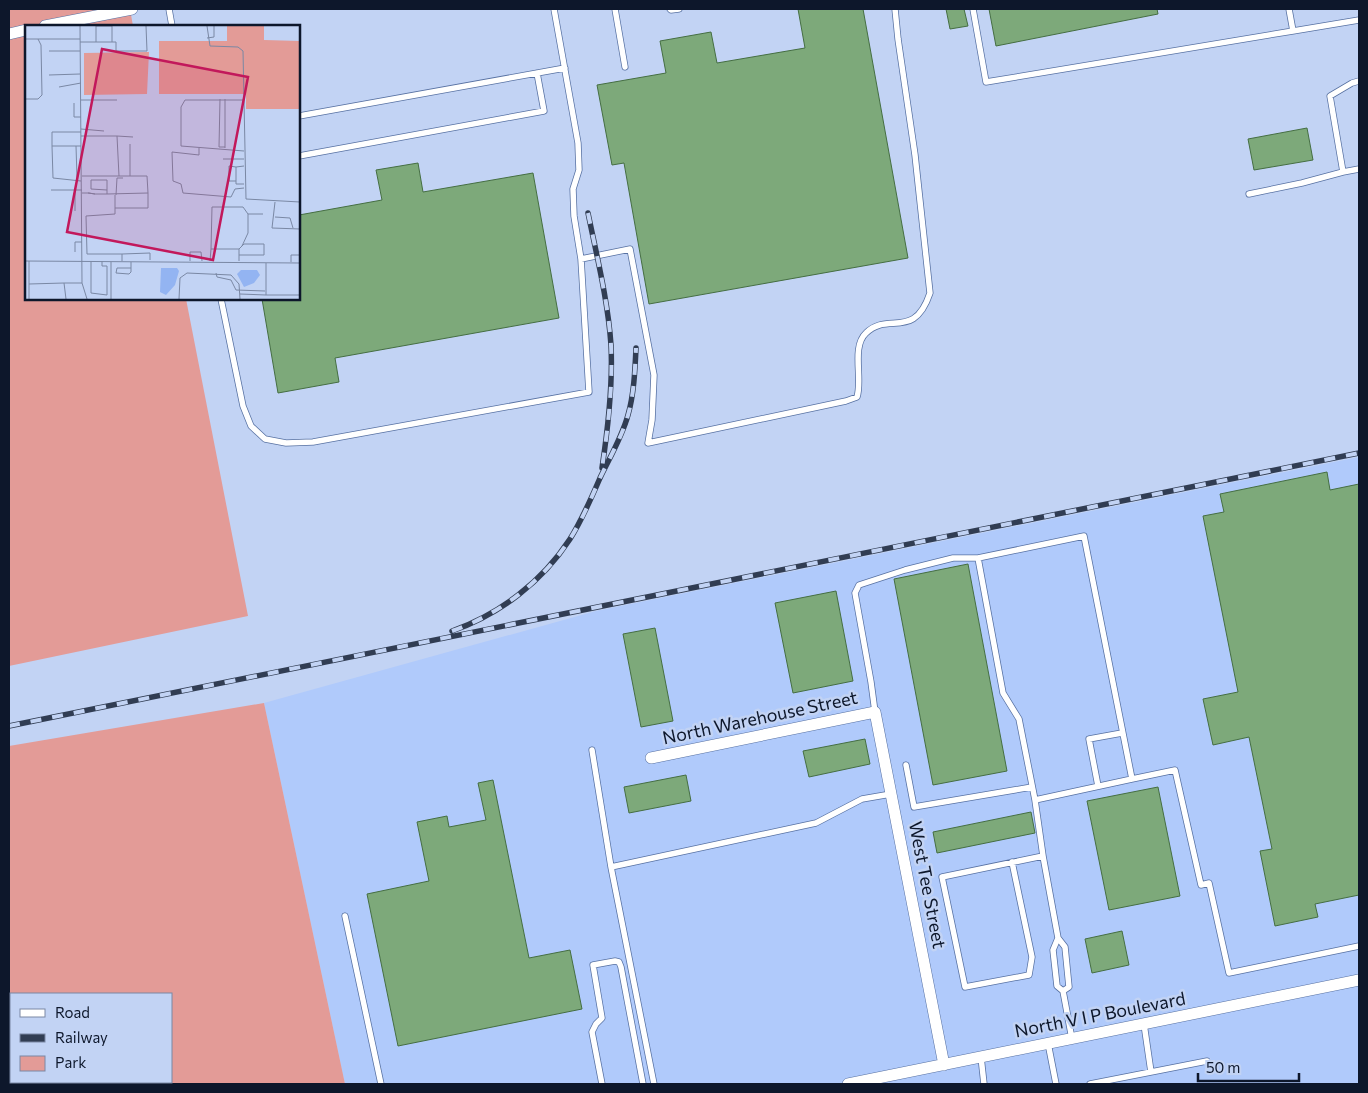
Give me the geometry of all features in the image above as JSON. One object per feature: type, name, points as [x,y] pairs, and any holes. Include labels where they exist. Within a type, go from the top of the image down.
[{"type":"street","points":[[50,25],[132,9]]},
{"type":"street","points":[[9,34],[25,30]]},
{"type":"street","name":"North Warehouse Street","points":[[651,758],[875,712]]},
{"type":"street","name":"West Tee Street","points":[[875,712],[944,1064]]},
{"type":"street","name":"North V I P Boulevard","points":[[848,1084],[1359,980]]},
{"type":"lane","points":[[169,9],[172,25]]},
{"type":"lane","points":[[220,300],[243,406],[251,426],[265,438],[286,443],[313,442],[589,392],[581,259],[574,216],[573,189],[579,170],[578,143],[554,9]]},
{"type":"lane","points":[[615,9],[625,67]]},
{"type":"lane","points":[[670,9],[679,9]]},
{"type":"lane","points":[[581,259],[630,250],[654,375],[652,420],[648,443],[846,401],[857,397],[860,388],[859,345],[865,333],[878,326],[908,322],[925,307],[930,293],[915,155],[895,9]]},
{"type":"lane","points":[[973,9],[986,82],[1359,20]]},
{"type":"lane","points":[[1289,9],[1293,31]]},
{"type":"lane","points":[[300,116],[565,68]]},
{"type":"lane","points":[[300,156],[544,110],[537,73]]},
{"type":"lane","points":[[1343,172],[1330,96],[1359,81]]},
{"type":"lane","points":[[1250,194],[1359,169]]},
{"type":"lane","points":[[875,712],[854,593],[859,585],[905,570],[953,558],[978,558],[1084,536],[1132,779]]},
{"type":"lane","points":[[978,558],[1003,693],[1019,719],[1035,800],[1058,938],[1065,947],[1069,987],[1063,991]]},
{"type":"lane","points":[[1098,786],[1089,739],[1122,733]]},
{"type":"lane","points":[[592,750],[611,867],[654,1084]]},
{"type":"lane","points":[[906,765],[914,807],[1032,787]]},
{"type":"lane","points":[[1035,800],[1176,770],[1201,885],[1209,883],[1229,973],[1359,946]]},
{"type":"lane","points":[[611,867],[816,823],[862,799],[891,794]]},
{"type":"lane","points":[[1012,862],[1032,958],[1029,975],[965,987],[942,877],[1012,862],[1043,856]]},
{"type":"lane","points":[[345,916],[381,1084]]},
{"type":"lane","points":[[1058,938],[1052,950],[1057,986],[1063,991],[1072,1039]]},
{"type":"lane","points":[[602,1084],[592,1032],[602,1018],[593,965],[615,961],[619,962],[621,967],[643,1084]]},
{"type":"lane","points":[[1144,1024],[1151,1072]]},
{"type":"lane","points":[[1048,1043],[1056,1084]]},
{"type":"lane","points":[[980,1057],[984,1084]]},
{"type":"lane","points":[[1090,1084],[1207,1061]]},
{"type":"shaded area","points":[[1359,457],[1359,1084],[345,1084],[264,703],[596,611]]},
{"type":"shaded area","points":[[9,1005],[10,1083],[25,1084],[9,1084]]},
{"type":"green space","points":[[9,9],[130,9],[133,25],[25,25],[25,300],[186,300],[248,616],[9,666]]},
{"type":"green space","points":[[264,703],[345,1084],[25,1084],[172,1083],[172,993],[10,993],[10,1012],[9,746]]},
{"type":"building","points":[[798,9],[863,9],[908,258],[649,304],[624,163],[612,165],[597,85],[666,73],[660,41],[711,32],[717,63],[805,48]]},
{"type":"building","points":[[946,9],[964,9],[968,26],[950,29]]},
{"type":"building","points":[[989,9],[1157,9],[1158,14],[996,46]]},
{"type":"building","points":[[1307,128],[1313,160],[1254,170],[1248,139]]},
{"type":"building","points":[[418,163],[423,192],[533,173],[559,318],[335,358],[339,382],[278,393],[262,300],[300,300],[300,215],[382,200],[376,170]]},
{"type":"building","points":[[1327,472],[1330,490],[1359,484],[1359,895],[1315,904],[1318,917],[1275,926],[1260,851],[1272,849],[1249,737],[1213,745],[1203,699],[1238,692],[1203,516],[1224,512],[1220,494]]},
{"type":"building","points":[[968,564],[1007,771],[933,785],[894,579]]},
{"type":"building","points":[[836,591],[853,681],[793,693],[775,603]]},
{"type":"building","points":[[655,628],[673,721],[641,727],[623,634]]},
{"type":"building","points":[[865,739],[870,764],[809,777],[803,751]]},
{"type":"building","points":[[686,775],[691,801],[629,813],[624,787]]},
{"type":"building","points":[[493,780],[529,958],[570,950],[582,1009],[398,1046],[367,894],[429,881],[417,822],[447,816],[449,827],[486,820],[478,783]]},
{"type":"building","points":[[1158,787],[1180,896],[1109,910],[1087,801]]},
{"type":"building","points":[[1031,812],[1035,833],[937,853],[933,832]]},
{"type":"building","points":[[1122,931],[1129,965],[1092,973],[1085,939]]},
{"type":"railway","points":[[588,213],[605,296],[611,345],[610,407],[602,468]]},
{"type":"railway","points":[[452,631],[487,616],[518,595],[533,583],[559,555],[570,539],[586,509],[625,423],[633,390],[636,348]]},
{"type":"railway","points":[[9,726],[1359,453]]}]
